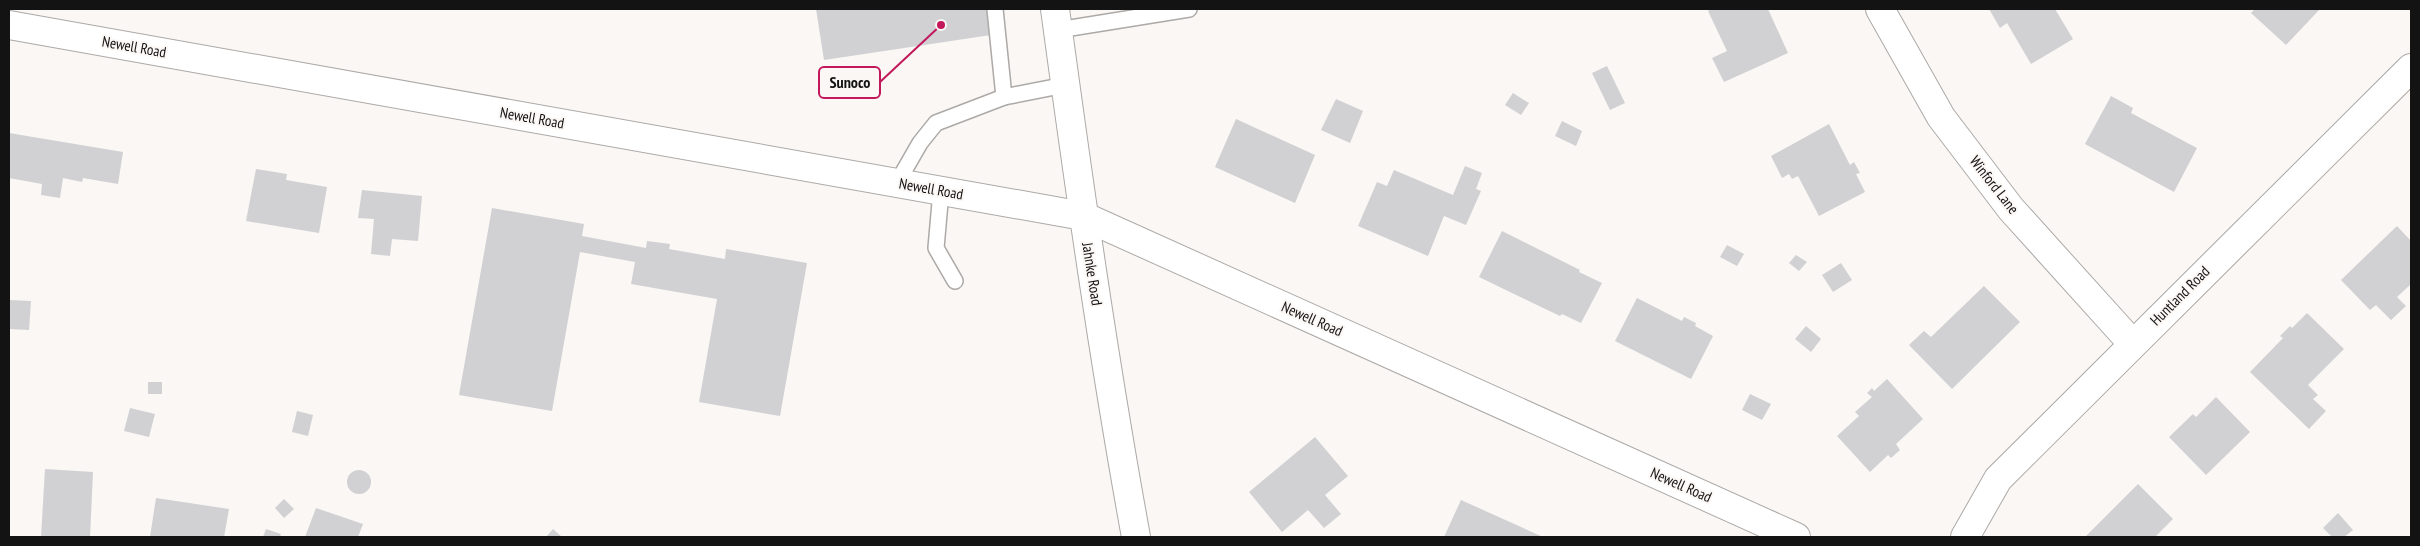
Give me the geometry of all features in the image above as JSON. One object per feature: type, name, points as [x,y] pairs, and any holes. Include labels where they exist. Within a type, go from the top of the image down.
[{"type":"street","name":"Winford Lane","points":[[1880,9],[1947,124],[2011,209],[2132,343]]},
{"type":"street","name":"Jahnke Road","points":[[1057,20],[1083,216],[1136,537]]},
{"type":"street","name":"Newell Road","points":[[9,25],[1083,216],[1796,537]]},
{"type":"street","name":"Huntland Road","points":[[1964,537],[1998,479],[2132,343],[2411,68]]},
{"type":"lane","points":[[995,9],[1004,96]]},
{"type":"lane","points":[[1057,20],[1189,9]]},
{"type":"lane","points":[[897,183],[920,143],[936,123],[1004,96],[1065,86]]},
{"type":"lane","points":[[941,191],[936,248],[955,282]]},
{"type":"building","points":[[816,9],[987,9],[991,35],[824,60]]},
{"type":"building","points":[[1712,9],[1768,9],[1788,53],[1724,82],[1712,58],[1727,51],[1708,11]]},
{"type":"building","points":[[1989,9],[2055,9],[2073,39],[2031,64],[2007,23],[2000,28]]},
{"type":"building","points":[[2255,9],[2320,9],[2286,45],[2251,13]]},
{"type":"building","points":[[1607,66],[1625,103],[1610,110],[1592,73]]},
{"type":"building","points":[[1513,93],[1529,103],[1521,115],[1505,105]]},
{"type":"building","points":[[2111,96],[2133,108],[2131,113],[2197,148],[2174,192],[2085,144]]},
{"type":"building","points":[[1336,99],[1363,111],[1350,143],[1321,130]]},
{"type":"building","points":[[1236,119],[1315,155],[1295,203],[1215,167]]},
{"type":"building","points":[[1562,121],[1582,131],[1576,146],[1555,136]]},
{"type":"building","points":[[1829,124],[1850,165],[1854,162],[1860,173],[1856,174],[1865,192],[1819,216],[1798,176],[1792,179],[1789,174],[1782,178],[1771,156]]},
{"type":"building","points":[[9,133],[123,152],[118,184],[83,178],[82,182],[63,178],[60,198],[41,195],[42,184],[9,178]]},
{"type":"building","points":[[1465,166],[1482,173],[1476,189],[1481,191],[1466,225],[1444,216],[1428,256],[1358,226],[1377,182],[1387,186],[1394,170],[1453,195]]},
{"type":"building","points":[[256,169],[287,174],[286,180],[327,187],[319,233],[246,221]]},
{"type":"building","points":[[362,190],[422,196],[418,241],[392,239],[390,256],[371,254],[374,219],[358,218]]},
{"type":"building","points":[[492,208],[584,224],[582,236],[646,248],[647,241],[670,244],[669,249],[725,259],[726,249],[807,263],[780,416],[699,402],[717,299],[631,284],[635,262],[580,252],[552,411],[459,395]]},
{"type":"building","points":[[2397,226],[2411,241],[2411,284],[2397,297],[2406,306],[2391,320],[2376,305],[2370,310],[2341,280]]},
{"type":"building","points":[[1502,231],[1602,283],[1581,323],[1562,314],[1560,316],[1479,277]]},
{"type":"building","points":[[1727,245],[1744,254],[1737,266],[1720,257]]},
{"type":"building","points":[[1796,255],[1807,262],[1799,271],[1789,263]]},
{"type":"building","points":[[1841,263],[1852,280],[1833,292],[1822,275]]},
{"type":"building","points":[[1984,286],[2020,322],[1952,389],[1909,345],[1924,331],[1931,337]]},
{"type":"building","points":[[1637,298],[1682,321],[1684,317],[1696,323],[1695,326],[1713,336],[1691,379],[1615,341]]},
{"type":"building","points":[[9,300],[31,301],[29,330],[9,329]]},
{"type":"building","points":[[2307,313],[2344,349],[2308,385],[2318,395],[2313,399],[2326,411],[2309,429],[2250,372],[2283,338],[2280,336],[2290,326],[2292,328]]},
{"type":"building","points":[[1806,326],[1821,339],[1811,352],[1795,339]]},
{"type":"building","points":[[1887,379],[1923,419],[1896,444],[1900,450],[1891,458],[1888,455],[1870,472],[1837,436],[1859,416],[1855,412],[1872,397],[1867,393],[1872,388],[1874,391]]},
{"type":"building","points":[[148,382],[162,382],[162,394],[148,394]]},
{"type":"building","points":[[1750,394],[1771,404],[1762,420],[1742,410]]},
{"type":"building","points":[[2216,397],[2250,432],[2206,475],[2169,437],[2193,414],[2196,417]]},
{"type":"building","points":[[130,408],[155,414],[149,437],[124,431]]},
{"type":"building","points":[[297,411],[313,415],[308,436],[292,432]]},
{"type":"building","points":[[1315,437],[1348,476],[1325,495],[1341,514],[1324,528],[1308,510],[1282,532],[1249,492]]},
{"type":"building","points":[[45,469],[93,472],[90,537],[41,537]]},
{"type":"building","points":[[359,470],[367,474],[371,482],[367,490],[359,494],[351,490],[347,482],[351,474]]},
{"type":"building","points":[[2138,484],[2173,519],[2155,537],[2085,537]]},
{"type":"building","points":[[156,498],[229,509],[224,537],[150,537]]},
{"type":"building","points":[[284,499],[294,509],[284,518],[275,508]]},
{"type":"building","points":[[1461,500],[1543,537],[1444,537]]},
{"type":"building","points":[[316,508],[363,524],[358,537],[305,537]]},
{"type":"building","points":[[2338,513],[2353,530],[2344,537],[2332,537],[2323,528]]},
{"type":"building","points":[[266,529],[281,534],[280,537],[263,537]]},
{"type":"building","points":[[553,529],[562,537],[546,537]]},
{"type":"place","name":"Sunoco","points":[[941,25]]}]
